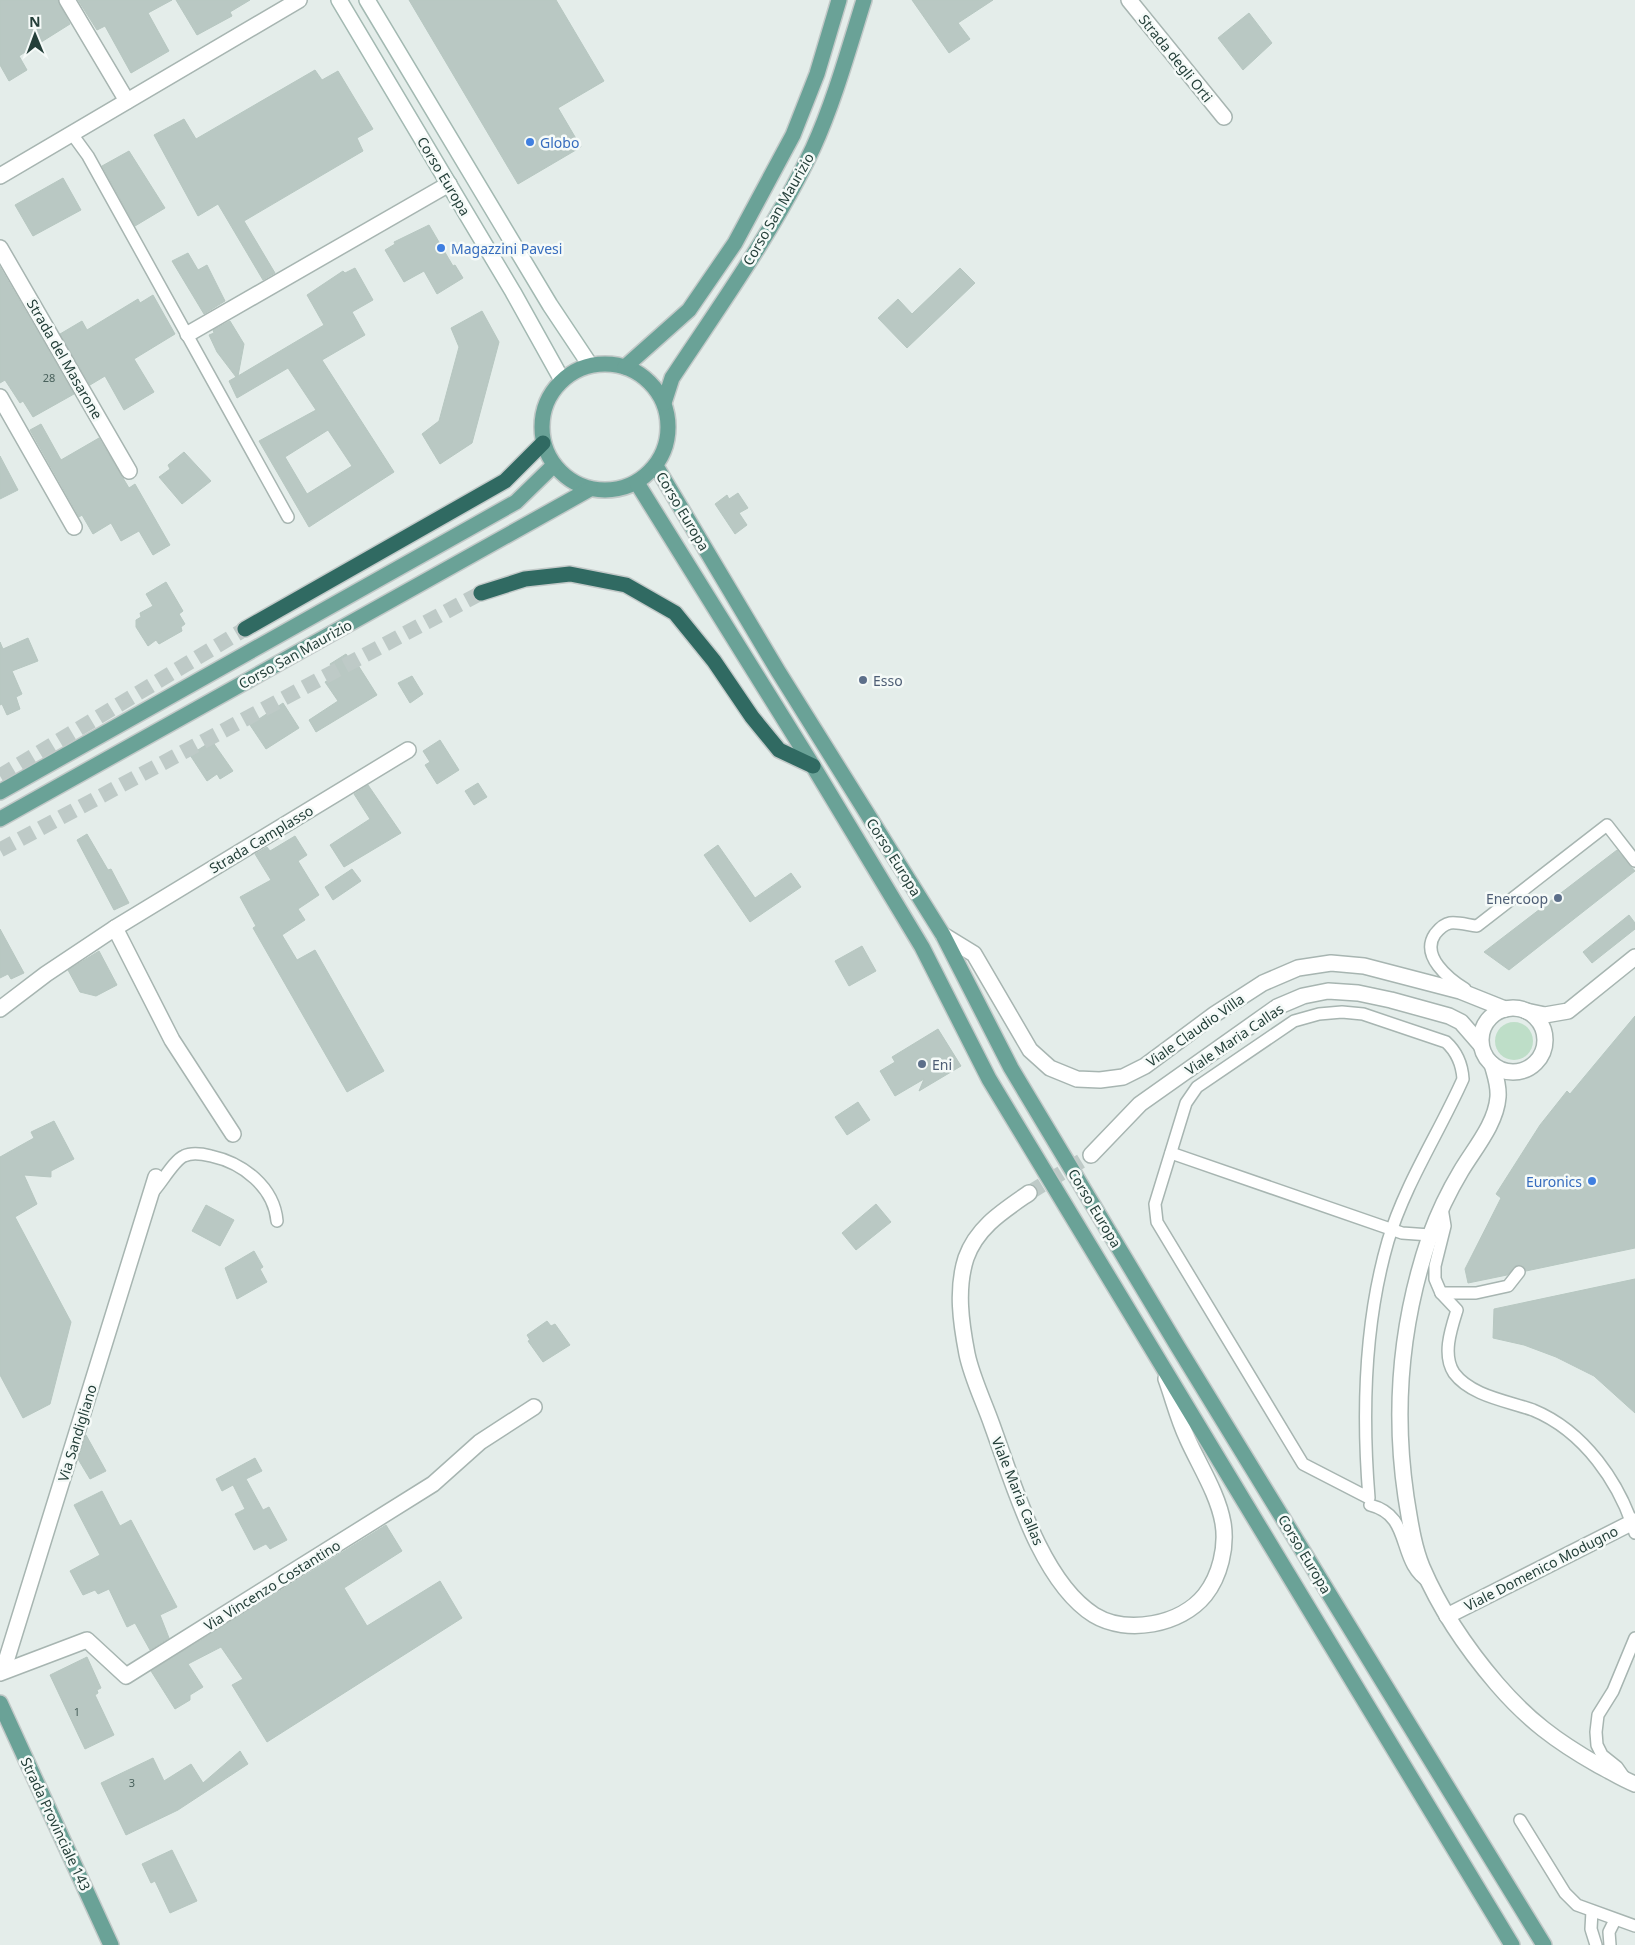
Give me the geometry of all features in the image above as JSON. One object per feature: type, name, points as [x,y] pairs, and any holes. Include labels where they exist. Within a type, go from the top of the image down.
[{"type":"highway","points":[[244,629],[505,481],[543,443]]},
{"type":"highway","points":[[481,593],[524,579],[570,574],[626,585],[674,613],[714,661],[752,718],[779,750],[813,766]]},
{"type":"main road","name":"Corso San Maurizio","points":[[625,367],[688,310],[735,243],[793,135],[817,74],[838,0]]},
{"type":"main road","name":"Corso San Maurizio","points":[[664,403],[672,378],[768,232],[813,147],[849,48],[864,0]]},
{"type":"main road","name":"Corso Europa","points":[[607,364],[625,367],[641,374],[655,387],[664,403],[669,425],[666,446],[656,466],[637,483],[622,489],[606,491],[590,489],[570,480],[554,465],[543,443],[541,426],[544,409],[551,393],[562,380],[575,371],[590,365],[607,364]]},
{"type":"main road","name":"Corso San Maurizio","points":[[0,792],[516,502],[554,465]]},
{"type":"main road","name":"Corso Europa","points":[[656,466],[778,671],[943,935],[1016,1077],[1178,1347],[1544,1945]]},
{"type":"main road","name":"Corso Europa","points":[[637,483],[813,766],[922,948],[988,1079],[1512,1945]]},
{"type":"main road","name":"Corso San Maurizio","points":[[0,819],[590,489]]},
{"type":"main road","name":"Strada Provinciale 143","points":[[0,1703],[111,1945]]},
{"type":"street","points":[[67,0],[127,101]]},
{"type":"street","points":[[0,176],[299,0]]},
{"type":"street","name":"Corso Europa","points":[[339,0],[513,292],[562,380]]},
{"type":"street","name":"Corso Europa","points":[[367,0],[546,298],[590,365]]},
{"type":"street","name":"Strada degli Orti","points":[[1129,0],[1224,117]]},
{"type":"street","points":[[188,334],[449,184]]},
{"type":"street","name":"Strada del Masarone","points":[[0,248],[130,471]]},
{"type":"street","points":[[0,397],[74,527]]},
{"type":"street","name":"Strada Camplasso","points":[[0,1009],[46,974],[115,928],[408,750]]},
{"type":"street","points":[[115,928],[172,1040],[233,1134]]},
{"type":"street","name":"Viale Claudio Villa","points":[[943,935],[974,954],[1030,1050],[1050,1068],[1078,1079],[1100,1080],[1123,1077],[1145,1066],[1215,1014],[1263,983],[1298,968],[1331,963],[1364,966],[1460,991],[1482,1002],[1505,1009]]},
{"type":"street","points":[[1525,1011],[1535,1016],[1543,1030],[1544,1047],[1540,1057],[1533,1065],[1512,1072],[1501,1070],[1485,1056],[1482,1045],[1481,1036],[1489,1019],[1505,1009],[1525,1011],[1545,1015],[1568,1011],[1635,958]]},
{"type":"street","name":"Viale Maria Callas","points":[[1091,1155],[1140,1104],[1277,1007],[1303,996],[1328,991],[1358,993],[1449,1016],[1461,1022],[1482,1045]]},
{"type":"street","points":[[1492,1064],[1498,1084],[1498,1099],[1492,1121],[1459,1174],[1430,1235],[1412,1306],[1401,1366],[1401,1454],[1411,1530],[1422,1566],[1447,1616],[1486,1672],[1514,1705],[1542,1730],[1631,1782]]},
{"type":"street","name":"Via Sandigliano","points":[[2,1672],[156,1177]]},
{"type":"street","name":"Viale Maria Callas","points":[[1029,1193],[999,1214],[980,1233],[966,1258],[960,1291],[962,1325],[968,1356],[1023,1511],[1047,1562],[1070,1593],[1094,1615],[1120,1625],[1146,1624],[1170,1620],[1190,1607],[1204,1596],[1215,1579],[1224,1544],[1223,1522],[1218,1506],[1186,1436],[1161,1366]]},
{"type":"street","name":"Via Vincenzo Costantino","points":[[2,1672],[87,1640],[126,1676],[433,1484],[480,1442],[534,1407]]},
{"type":"street","name":"Viale Domenico Modugno","points":[[1447,1616],[1634,1525]]},
{"type":"lane","points":[[72,134],[88,156],[288,517]]},
{"type":"lane","points":[[1482,1002],[1448,978],[1438,966],[1431,946],[1433,936],[1440,928],[1449,923],[1477,926],[1607,825],[1635,862]]},
{"type":"lane","points":[[1349,1012],[1363,1014],[1446,1042],[1454,1050],[1462,1067],[1463,1079],[1416,1172],[1392,1229],[1377,1289],[1369,1344],[1364,1406],[1369,1498],[1303,1464],[1157,1222],[1155,1204],[1171,1153],[1186,1103],[1197,1087],[1294,1021],[1319,1014],[1349,1012]]},
{"type":"lane","points":[[1171,1153],[1402,1233],[1430,1235]]},
{"type":"lane","name":"Via Sandigliano","points":[[151,1194],[179,1159],[186,1155],[202,1154],[231,1162],[252,1175],[268,1194],[274,1205],[277,1221]]},
{"type":"lane","points":[[1442,1208],[1446,1226],[1435,1266],[1435,1279],[1441,1293],[1457,1310],[1447,1357],[1454,1373],[1465,1383],[1489,1396],[1548,1418],[1575,1437],[1594,1456],[1610,1479],[1634,1525]]},
{"type":"lane","points":[[1441,1293],[1476,1293],[1508,1286],[1519,1272]]},
{"type":"lane","points":[[1370,1505],[1383,1508],[1395,1519],[1410,1564],[1418,1576],[1431,1584]]},
{"type":"lane","points":[[1631,1782],[1602,1755],[1597,1745],[1596,1732],[1598,1715],[1613,1691],[1635,1638]]},
{"type":"lane","points":[[1520,1820],[1565,1893],[1576,1905],[1635,1926]]},
{"type":"lane","points":[[1592,1911],[1591,1929],[1596,1945]]},
{"type":"lane","points":[[1610,1945],[1609,1932],[1615,1920]]},
{"type":"green space","points":[[1514,1022],[1527,1028],[1533,1041],[1527,1054],[1514,1060],[1501,1054],[1495,1041],[1501,1028]]},
{"type":"building","points":[[0,0],[58,0],[70,24],[19,56],[27,70],[9,81],[0,65]]},
{"type":"building","points":[[78,0],[172,0],[148,13],[169,51],[131,73],[105,26],[97,30]]},
{"type":"building","points":[[176,0],[250,0],[230,12],[232,16],[197,35]]},
{"type":"building","points":[[409,0],[556,0],[604,81],[558,108],[581,147],[518,184]]},
{"type":"building","points":[[912,0],[993,0],[958,23],[970,39],[949,53]]},
{"type":"building","points":[[1249,13],[1272,43],[1243,70],[1218,38]]},
{"type":"building","points":[[315,70],[322,80],[338,71],[373,129],[357,138],[363,151],[244,221],[275,273],[263,280],[218,204],[198,216],[154,135],[184,119],[196,139]]},
{"type":"building","points":[[129,151],[165,208],[135,226],[102,166]]},
{"type":"building","points":[[63,178],[81,210],[33,236],[15,205]]},
{"type":"building","points":[[429,225],[453,266],[455,265],[463,278],[437,294],[424,271],[404,282],[385,250],[395,244],[394,242]]},
{"type":"building","points":[[188,253],[198,270],[207,265],[225,301],[204,314],[172,261]]},
{"type":"building","points":[[0,267],[74,394],[33,417],[23,401],[20,403],[5,380],[0,383]]},
{"type":"building","points":[[355,268],[373,300],[352,312],[365,335],[322,360],[394,472],[309,527],[259,441],[316,410],[288,368],[237,398],[229,381],[236,377],[217,352],[209,335],[214,333],[213,330],[230,321],[244,344],[238,376],[324,325],[307,295],[343,271],[345,273]],"holes":[[[328,430],[352,466],[307,494],[285,457]]]},
{"type":"building","points":[[960,268],[975,283],[907,348],[878,318],[898,299],[912,314]]},
{"type":"building","points":[[153,295],[175,334],[134,359],[154,392],[124,410],[105,376],[90,385],[60,334],[82,321],[87,330],[138,299],[140,303]]},
{"type":"building","points":[[482,311],[499,342],[472,443],[440,464],[422,434],[439,421],[459,347],[451,328]]},
{"type":"building","points":[[41,424],[61,460],[99,438],[129,488],[135,484],[170,545],[153,555],[139,531],[121,541],[111,523],[93,534],[82,515],[79,517],[30,430]]},
{"type":"building","points":[[184,452],[211,481],[182,504],[159,477],[170,469],[168,465]]},
{"type":"building","points":[[0,456],[18,490],[0,499]]},
{"type":"building","points":[[738,493],[748,508],[739,513],[747,525],[735,534],[715,504],[727,495],[729,499]]},
{"type":"building","points":[[166,582],[183,611],[179,614],[185,624],[181,627],[182,631],[159,644],[156,640],[148,646],[136,627],[136,620],[141,617],[140,613],[153,606],[146,594]]},
{"type":"building","points":[[28,638],[38,661],[12,671],[22,694],[16,697],[20,709],[7,715],[2,704],[0,705],[0,642],[3,649]]},
{"type":"building","points":[[346,654],[353,664],[356,662],[377,695],[316,732],[309,720],[338,701],[325,682],[337,675],[330,664]]},
{"type":"building","points":[[412,676],[423,694],[410,703],[398,683]]},
{"type":"building","points":[[283,703],[299,728],[266,749],[250,725]]},
{"type":"building","points":[[440,740],[459,770],[437,784],[425,765],[430,762],[423,751]]},
{"type":"building","points":[[212,741],[233,771],[220,779],[217,774],[207,781],[190,755]]},
{"type":"building","points":[[478,783],[487,797],[474,805],[465,791]]},
{"type":"building","points":[[368,785],[401,833],[344,867],[330,845],[370,819],[354,794]]},
{"type":"building","points":[[87,834],[108,870],[111,869],[129,903],[114,910],[77,840]]},
{"type":"building","points":[[295,836],[307,855],[298,861],[319,895],[298,909],[305,920],[282,935],[297,960],[315,950],[384,1071],[347,1092],[253,928],[256,926],[240,897],[271,880],[255,854],[267,847],[270,851]]},
{"type":"building","points":[[718,845],[755,898],[791,873],[801,887],[750,922],[704,855]]},
{"type":"building","points":[[1617,850],[1635,871],[1509,970],[1484,952]]},
{"type":"building","points":[[352,869],[361,881],[333,900],[325,887]]},
{"type":"building","points":[[1629,915],[1635,923],[1635,929],[1592,963],[1583,952]]},
{"type":"building","points":[[0,929],[24,973],[11,979],[8,974],[0,978]]},
{"type":"building","points":[[862,946],[876,971],[849,986],[835,961]]},
{"type":"building","points":[[99,951],[117,985],[96,996],[80,992],[68,970]]},
{"type":"building","points":[[1635,1016],[1635,1248],[1526,1271],[1523,1266],[1517,1265],[1507,1275],[1468,1283],[1465,1269],[1501,1198],[1496,1194],[1540,1125],[1567,1091],[1570,1094]]},
{"type":"building","points":[[938,1029],[961,1066],[919,1091],[924,1079],[895,1096],[880,1071],[895,1062],[892,1057]]},
{"type":"building","points":[[858,1102],[870,1120],[847,1135],[835,1117]]},
{"type":"building","points":[[54,1121],[74,1159],[51,1171],[51,1177],[24,1175],[37,1204],[15,1217],[71,1322],[50,1404],[23,1418],[0,1375],[0,1157],[34,1138],[31,1132]]},
{"type":"building","points":[[876,1204],[891,1222],[856,1250],[842,1233]]},
{"type":"building","points":[[206,1205],[234,1220],[220,1246],[192,1231]]},
{"type":"building","points":[[254,1251],[263,1267],[260,1269],[267,1282],[237,1299],[225,1268]]},
{"type":"building","points":[[1635,1279],[1635,1413],[1594,1376],[1556,1357],[1524,1345],[1493,1338],[1494,1309]]},
{"type":"building","points":[[547,1321],[551,1326],[555,1324],[570,1345],[543,1362],[528,1341],[530,1340],[527,1335]]},
{"type":"building","points":[[86,1435],[106,1471],[90,1479],[78,1459]]},
{"type":"building","points":[[255,1458],[262,1471],[246,1479],[263,1510],[269,1507],[287,1540],[270,1549],[266,1544],[254,1550],[235,1514],[245,1509],[233,1485],[222,1491],[216,1479]]},
{"type":"building","points":[[102,1491],[120,1526],[131,1520],[177,1607],[160,1615],[169,1638],[150,1650],[135,1623],[127,1627],[109,1589],[98,1594],[95,1590],[83,1595],[70,1571],[100,1555],[74,1505]]},
{"type":"building","points":[[386,1525],[402,1551],[344,1588],[367,1626],[440,1581],[462,1618],[267,1742],[232,1685],[243,1679],[221,1647],[188,1664],[203,1687],[190,1695],[190,1700],[175,1709],[151,1671]]},
{"type":"building","points":[[87,1657],[101,1688],[97,1690],[98,1693],[95,1695],[114,1735],[85,1749],[50,1675]]},
{"type":"building","points":[[240,1751],[248,1764],[178,1810],[126,1835],[101,1783],[153,1758],[164,1781],[191,1764],[203,1783]]},
{"type":"building","points":[[172,1850],[197,1901],[170,1913],[155,1881],[151,1883],[142,1864]]},
{"type":"tunnel","points":[[0,850],[481,593]]},
{"type":"tunnel","points":[[0,776],[245,629]]},
{"type":"tunnel","points":[[1029,1193],[1091,1155]]},
{"type":"place","name":"Globo","points":[[530,142]]},
{"type":"place","name":"Magazzini Pavesi","points":[[441,248]]},
{"type":"place","name":"Esso","points":[[863,680]]},
{"type":"place","name":"Enercoop","points":[[1558,898]]},
{"type":"place","name":"Eni","points":[[922,1064]]},
{"type":"place","name":"Euronics","points":[[1592,1181]]}]
